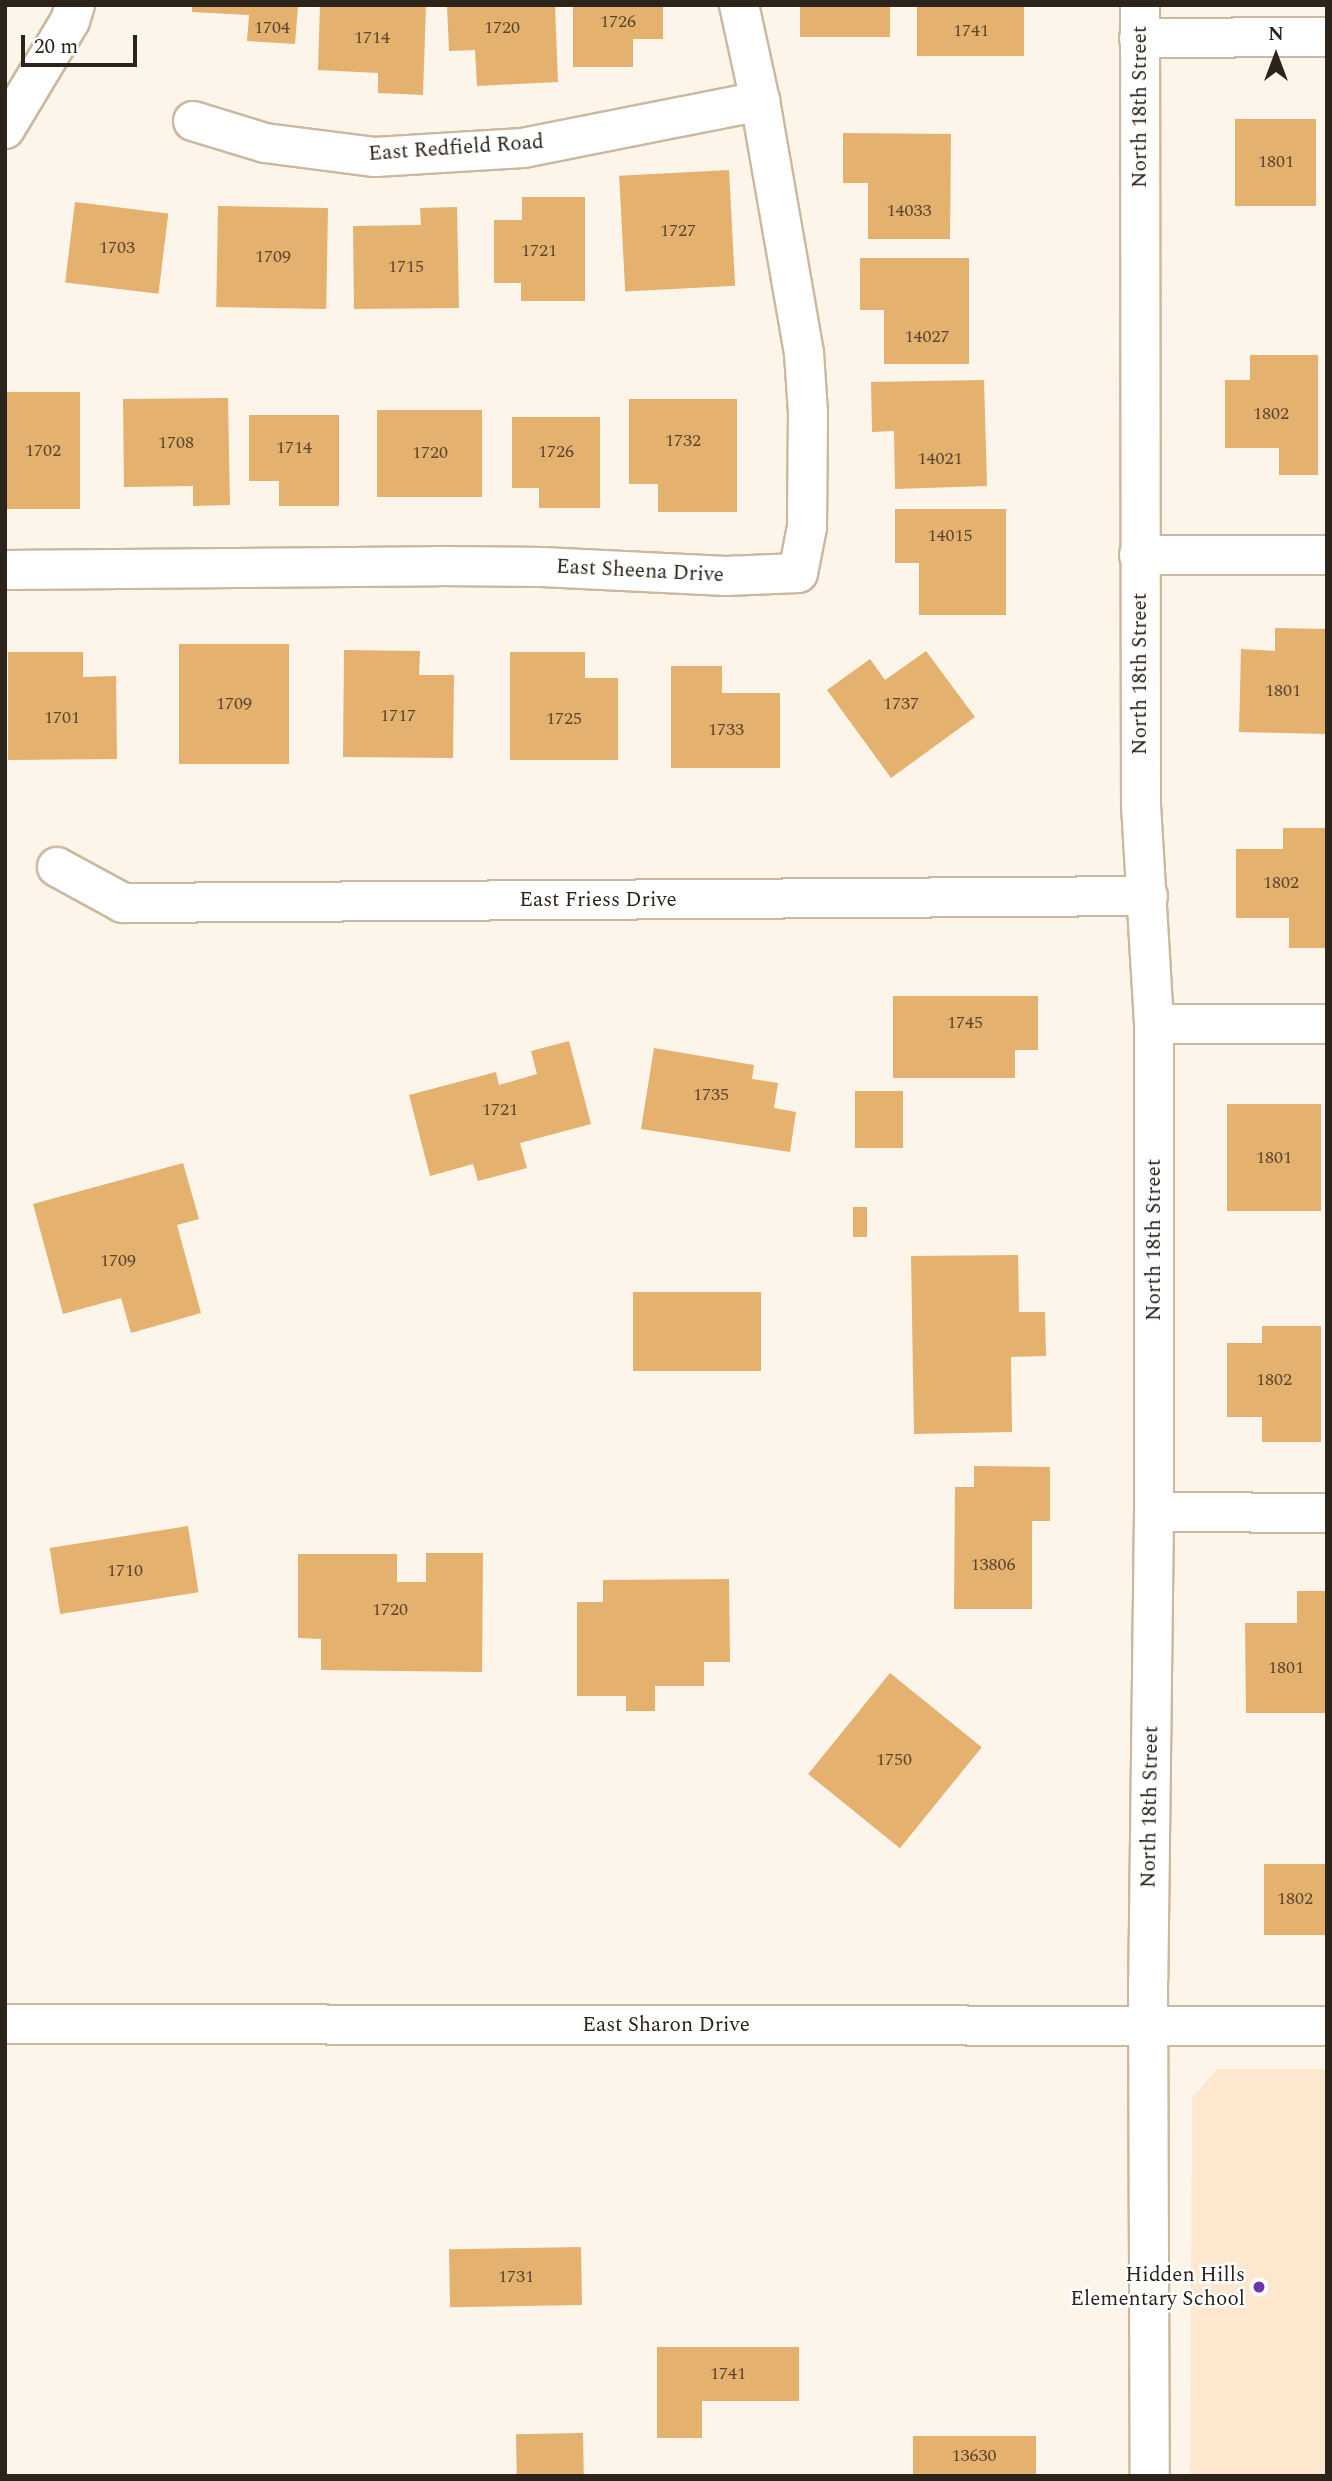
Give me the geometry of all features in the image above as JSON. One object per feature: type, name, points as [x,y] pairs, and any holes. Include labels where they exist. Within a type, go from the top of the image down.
[{"type":"street","points":[[5,129],[70,21],[75,5]]},
{"type":"street","points":[[739,5],[760,101]]},
{"type":"street","points":[[1140,22],[1327,37]]},
{"type":"street","name":"North 18th Street","points":[[1140,22],[1141,805],[1154,1024],[1154,1512],[1149,2026],[1150,2476]]},
{"type":"street","name":"East Redfield Road","points":[[193,121],[265,143],[375,156],[523,148],[760,101]]},
{"type":"street","name":"East Sheena Drive","points":[[5,570],[438,566],[542,567],[726,576],[798,573],[807,527],[808,413],[804,353],[760,101]]},
{"type":"street","points":[[1139,555],[1327,555]]},
{"type":"street","name":"East Friess Drive","points":[[57,867],[123,903],[1148,896]]},
{"type":"street","points":[[1154,1024],[1327,1024]]},
{"type":"street","points":[[1154,1512],[1327,1513]]},
{"type":"street","name":"East Sharon Drive","points":[[5,2024],[1327,2026]]},
{"type":"shaded area","name":"Hidden Hills Elementary School","points":[[1217,2069],[1327,2069],[1327,2476],[1190,2476],[1192,2098]]},
{"type":"building","points":[[192,5],[298,5],[295,44],[247,41],[249,15],[192,12]]},
{"type":"building","points":[[320,5],[426,5],[423,95],[378,93],[378,73],[318,70]]},
{"type":"building","points":[[447,5],[555,5],[558,82],[477,86],[475,50],[449,51]]},
{"type":"building","points":[[573,5],[663,5],[663,39],[633,39],[633,67],[573,67]]},
{"type":"building","points":[[800,5],[890,5],[890,37],[800,37]]},
{"type":"building","points":[[917,5],[1024,5],[1024,56],[917,56]]},
{"type":"building","points":[[1235,119],[1316,119],[1316,206],[1235,206]]},
{"type":"building","points":[[843,133],[951,134],[950,239],[868,239],[868,183],[843,183]]},
{"type":"building","points":[[729,170],[735,286],[625,292],[619,176]]},
{"type":"building","points":[[522,197],[585,197],[585,301],[521,301],[521,283],[494,283],[494,220],[522,220]]},
{"type":"building","points":[[75,202],[168,213],[158,294],[65,282]]},
{"type":"building","points":[[218,206],[328,208],[326,309],[216,307]]},
{"type":"building","points":[[457,207],[459,308],[354,309],[353,226],[421,225],[420,208]]},
{"type":"building","points":[[860,258],[969,258],[969,364],[884,364],[884,310],[860,310]]},
{"type":"building","points":[[1250,355],[1318,355],[1318,475],[1279,475],[1279,448],[1225,448],[1225,380],[1250,380]]},
{"type":"building","points":[[984,380],[987,486],[895,489],[894,431],[872,432],[871,382]]},
{"type":"building","points":[[5,392],[80,392],[80,509],[5,509]]},
{"type":"building","points":[[228,398],[230,505],[193,506],[193,486],[124,487],[123,399]]},
{"type":"building","points":[[629,399],[737,399],[737,512],[658,512],[658,484],[629,484]]},
{"type":"building","points":[[377,410],[482,410],[482,497],[377,497]]},
{"type":"building","points":[[249,415],[339,415],[339,506],[279,506],[279,481],[249,481]]},
{"type":"building","points":[[512,417],[600,417],[600,508],[539,508],[539,488],[512,488]]},
{"type":"building","points":[[895,509],[1006,509],[1006,615],[919,615],[919,563],[895,563]]},
{"type":"building","points":[[1275,628],[1327,629],[1327,734],[1239,732],[1241,649],[1275,651]]},
{"type":"building","points":[[179,644],[289,644],[289,764],[179,764]]},
{"type":"building","points":[[344,650],[420,651],[419,675],[454,675],[453,758],[343,757]]},
{"type":"building","points":[[926,651],[975,717],[891,778],[827,690],[870,659],[885,680]]},
{"type":"building","points":[[8,652],[83,652],[83,677],[116,676],[117,759],[8,760]]},
{"type":"building","points":[[510,652],[585,652],[585,678],[618,678],[618,760],[510,760]]},
{"type":"building","points":[[671,666],[722,666],[722,693],[780,693],[780,768],[671,768]]},
{"type":"building","points":[[1283,828],[1327,828],[1327,948],[1289,948],[1289,918],[1236,918],[1236,849],[1283,849]]},
{"type":"building","points":[[893,996],[1038,996],[1038,1050],[1015,1050],[1015,1078],[893,1078]]},
{"type":"building","points":[[569,1041],[591,1124],[520,1143],[527,1168],[478,1181],[473,1164],[430,1176],[409,1095],[496,1072],[499,1085],[537,1074],[531,1051]]},
{"type":"building","points":[[654,1048],[754,1065],[752,1079],[778,1083],[774,1108],[796,1112],[790,1152],[641,1129]]},
{"type":"building","points":[[855,1091],[903,1091],[903,1148],[855,1148]]},
{"type":"building","points":[[1227,1104],[1321,1104],[1321,1211],[1227,1211]]},
{"type":"building","points":[[183,1163],[199,1219],[177,1225],[201,1313],[131,1333],[121,1298],[63,1314],[33,1204]]},
{"type":"building","points":[[853,1207],[867,1207],[867,1237],[853,1237]]},
{"type":"building","points":[[1018,1255],[1019,1312],[1045,1312],[1046,1356],[1011,1357],[1012,1432],[914,1434],[911,1256]]},
{"type":"building","points":[[633,1292],[761,1292],[761,1371],[633,1371]]},
{"type":"building","points":[[1262,1326],[1321,1326],[1321,1442],[1262,1442],[1262,1417],[1227,1417],[1227,1343],[1262,1343]]},
{"type":"building","points":[[974,1466],[1050,1467],[1050,1521],[1032,1521],[1032,1609],[954,1609],[955,1487],[974,1487]]},
{"type":"building","points":[[188,1526],[198,1592],[60,1614],[50,1548]]},
{"type":"building","points":[[426,1553],[483,1553],[482,1672],[321,1670],[321,1639],[298,1638],[298,1554],[397,1554],[397,1582],[426,1582]]},
{"type":"building","points":[[729,1579],[730,1662],[704,1662],[704,1686],[655,1686],[655,1711],[626,1711],[626,1696],[577,1696],[577,1602],[603,1602],[603,1580]]},
{"type":"building","points":[[1297,1591],[1327,1591],[1327,1713],[1246,1713],[1245,1623],[1297,1623]]},
{"type":"building","points":[[890,1673],[982,1747],[900,1848],[808,1774]]},
{"type":"building","points":[[1264,1864],[1327,1864],[1327,1935],[1264,1935]]},
{"type":"building","points":[[581,2247],[582,2305],[450,2307],[449,2249]]},
{"type":"building","points":[[657,2347],[799,2347],[799,2401],[702,2401],[702,2438],[657,2438]]},
{"type":"building","points":[[583,2433],[584,2476],[517,2476],[516,2434]]},
{"type":"building","points":[[913,2436],[1036,2436],[1036,2476],[913,2476]]},
{"type":"place","name":"Hidden Hills Elementary School","points":[[1259,2287]]}]
